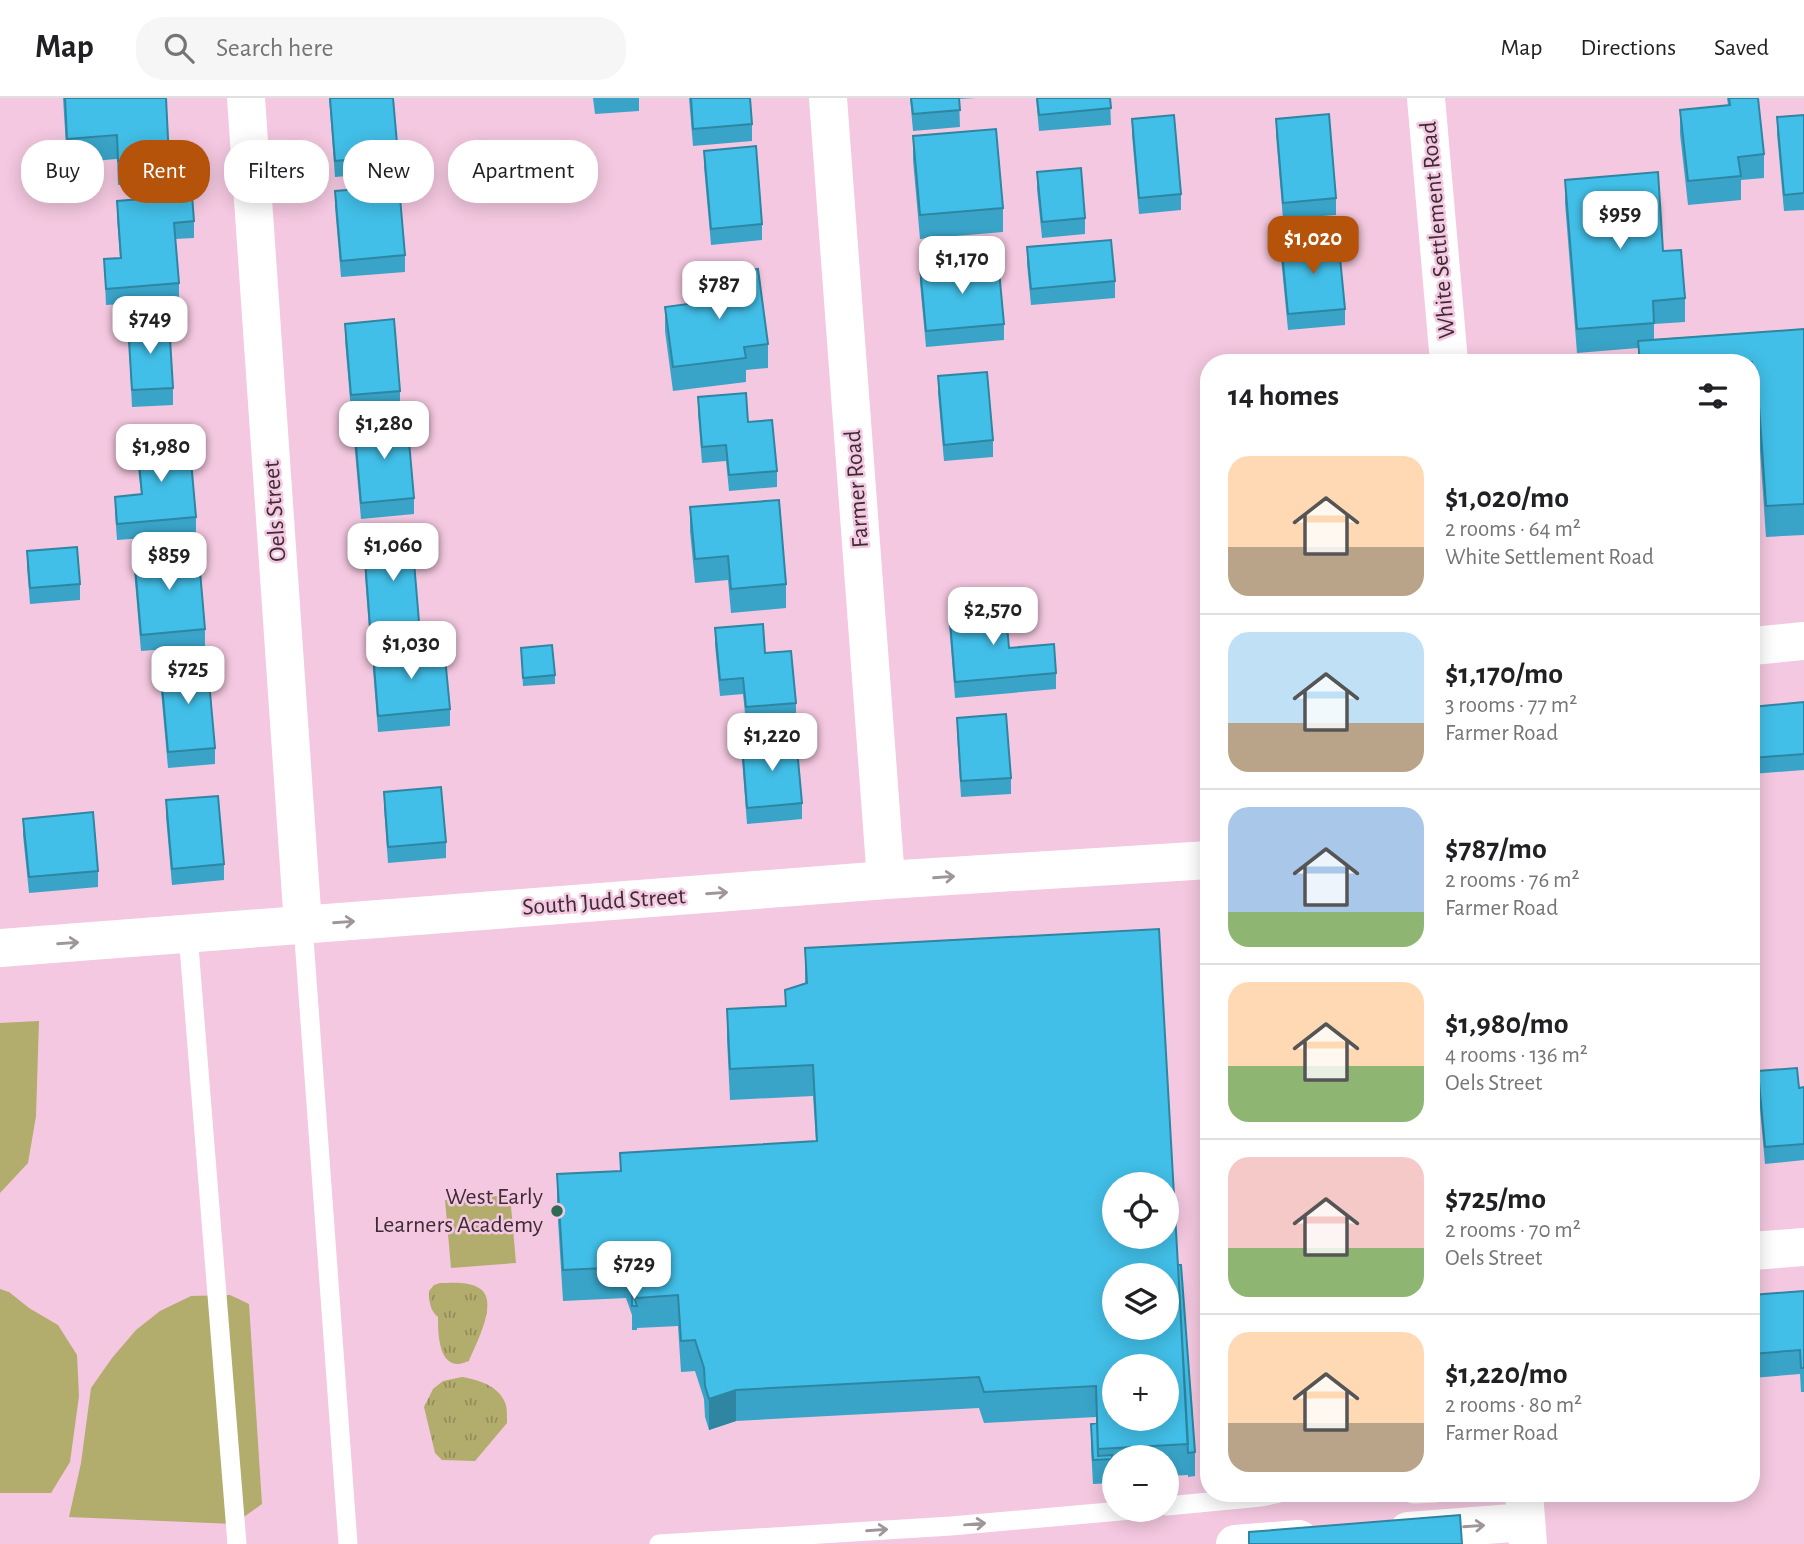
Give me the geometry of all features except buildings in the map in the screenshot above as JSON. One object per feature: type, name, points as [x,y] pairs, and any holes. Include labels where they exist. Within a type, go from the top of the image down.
[{"type":"street","name":"Oels Street","points":[[246,98],[303,925]]},
{"type":"street","name":"Farmer Road","points":[[828,98],[887,880]]},
{"type":"street","name":"White Settlement Road","points":[[1426,98],[1448,354]]},
{"type":"street","points":[[1760,645],[1804,641]]},
{"type":"street","name":"South Judd Street","points":[[0,948],[887,880],[1200,861]]},
{"type":"street","points":[[1760,1250],[1804,1247]]},
{"type":"street","points":[[1371,1534],[1526,1519]]},
{"type":"street","points":[[1235,1544],[1330,1537]]},
{"type":"lane","points":[[303,925],[348,1544]]},
{"type":"lane","points":[[188,934],[237,1544]]},
{"type":"lane","points":[[1179,1505],[1209,1502]]},
{"type":"lane","points":[[659,1544],[951,1526],[1102,1513]]},
{"type":"green space","points":[[39,1021],[36,1116],[28,1163],[0,1193],[0,1023]]},
{"type":"green space","points":[[510,1195],[516,1263],[451,1268],[445,1200]]},
{"type":"green space","points":[[470,1284],[485,1294],[485,1323],[469,1361],[458,1364],[451,1362],[443,1352],[438,1317],[432,1309],[429,1295],[434,1285]]},
{"type":"green space","points":[[0,1289],[9,1292],[58,1325],[77,1355],[79,1396],[70,1462],[51,1493],[0,1493]]},
{"type":"green space","points":[[230,1295],[249,1304],[262,1504],[234,1524],[69,1517],[81,1463],[91,1388],[112,1358],[136,1330],[160,1311],[191,1296]]},
{"type":"green space","points":[[462,1377],[482,1382],[499,1393],[506,1405],[507,1423],[475,1461],[442,1460],[435,1453],[424,1407],[433,1389],[443,1381]]},
{"type":"place","name":"West Early Learners Academy","points":[[557,1211]]}]
